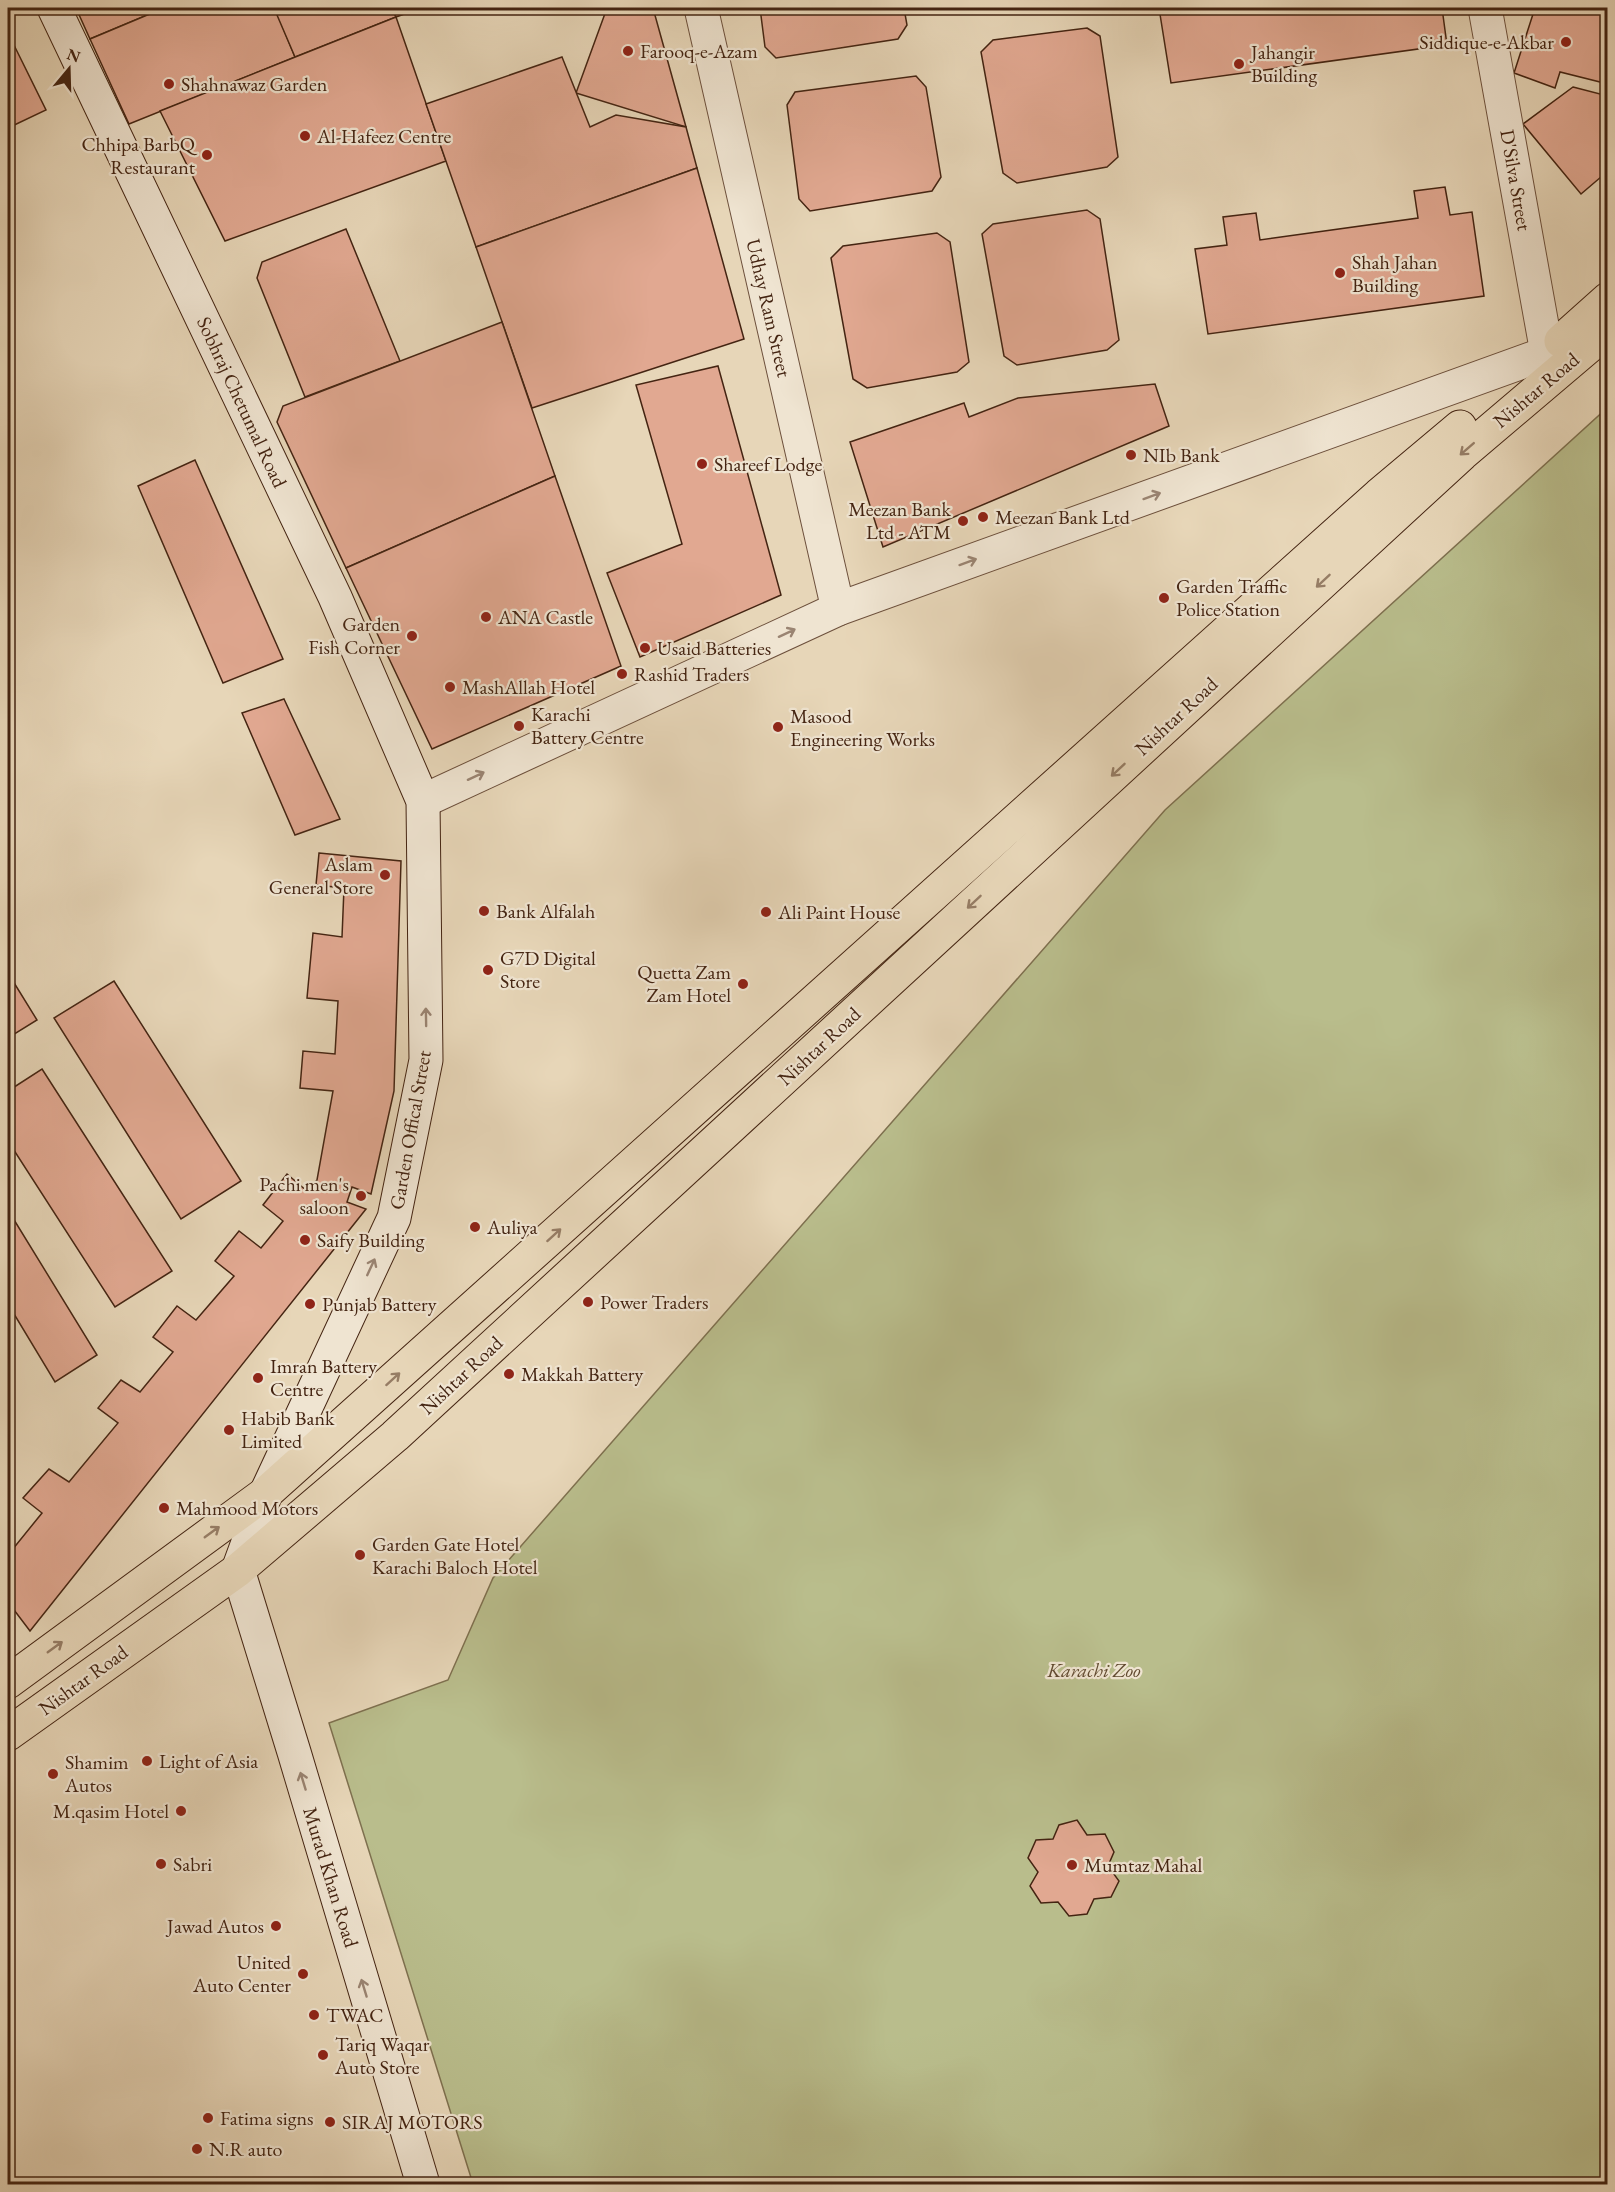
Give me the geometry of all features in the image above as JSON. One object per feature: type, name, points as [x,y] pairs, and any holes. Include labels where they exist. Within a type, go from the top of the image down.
[{"type":"main road","name":"Sobhraj Chetumal Road","points":[[54,8],[335,597],[423,801]]},
{"type":"main road","name":"Udhay Ram Street","points":[[701,8],[838,609]]},
{"type":"main road","name":"D'Silva Street","points":[[1485,8],[1547,353]]},
{"type":"main road","name":"Nishtar Road","points":[[8,1682],[266,1494],[1379,495],[1608,299]]},
{"type":"main road","name":"Nishtar Road","points":[[8,1734],[237,1570],[395,1436],[1462,453],[1608,330]]},
{"type":"main road","points":[[423,801],[838,609],[1547,353]]},
{"type":"main road","name":"Garden Offical Street","points":[[237,1570],[266,1494],[394,1218],[426,1060],[423,801]]},
{"type":"main road","name":"Murad Khan Road","points":[[237,1570],[284,1718],[423,2184]]},
{"type":"green space","name":"Karachi Zoo","points":[[1607,408],[1607,2184],[473,2184],[329,1723],[448,1680],[493,1578],[1165,810]]},
{"type":"building","points":[[76,8],[164,8],[90,39]]},
{"type":"building","name":"Shahnawaz Garden","points":[[164,8],[275,8],[295,57],[129,124],[90,39]]},
{"type":"building","points":[[274,8],[392,8],[396,17],[295,57]]},
{"type":"building","points":[[392,8],[421,8],[396,17]]},
{"type":"building","name":"Farooq-e-Azam","points":[[607,8],[653,8],[686,127],[576,93]]},
{"type":"building","points":[[760,8],[904,8],[907,25],[898,39],[776,58],[765,47]]},
{"type":"building","name":"Jahangir Building","points":[[1159,8],[1442,8],[1447,45],[1171,83]]},
{"type":"building","name":"Siddique-e-Akbar","points":[[1525,8],[1608,8],[1608,84],[1560,72],[1555,88],[1514,73],[1534,11]]},
{"type":"building","name":"Al-Hafeez Centre","points":[[396,17],[446,161],[225,241],[160,111]]},
{"type":"building","points":[[1087,28],[1100,36],[1118,157],[1107,167],[1017,183],[1003,173],[981,52],[993,40]]},
{"type":"building","points":[[8,33],[46,110],[8,128]]},
{"type":"building","points":[[562,57],[590,127],[616,115],[686,127],[697,168],[476,247],[426,104]]},
{"type":"building","points":[[916,76],[926,87],[941,177],[932,191],[810,211],[799,199],[787,105],[795,92]]},
{"type":"building","points":[[1573,87],[1608,96],[1608,171],[1581,194],[1523,124]]},
{"type":"building","points":[[697,168],[744,339],[532,408],[476,247]]},
{"type":"building","name":"Shah Jahan Building","points":[[1445,187],[1450,215],[1472,212],[1484,296],[1208,334],[1195,249],[1227,245],[1223,217],[1256,213],[1260,240],[1418,218],[1414,191]]},
{"type":"building","points":[[1087,210],[1100,219],[1119,340],[1107,350],[1017,365],[1004,356],[982,234],[993,224]]},
{"type":"building","points":[[346,229],[400,361],[305,397],[257,278],[262,262]]},
{"type":"building","points":[[937,233],[950,242],[969,362],[957,372],[867,388],[853,379],[831,258],[843,246]]},
{"type":"building","points":[[502,322],[555,476],[346,568],[277,422],[283,406]]},
{"type":"building","name":"Shareef Lodge","points":[[718,366],[781,595],[640,657],[607,573],[682,544],[636,385]]},
{"type":"building","points":[[1155,384],[1169,426],[883,547],[850,442],[964,403],[969,417],[1018,398]]},
{"type":"building","points":[[195,460],[283,659],[223,683],[138,486]]},
{"type":"building","name":"ANA Castle","points":[[555,476],[621,666],[432,749],[346,568]]},
{"type":"building","points":[[284,699],[340,819],[295,835],[242,713]]},
{"type":"building","name":"Saify Building","points":[[319,853],[401,861],[394,1091],[371,1194],[352,1187],[347,1202],[366,1209],[30,1631],[8,1602],[8,1555],[42,1513],[23,1498],[49,1469],[69,1482],[118,1423],[98,1408],[121,1380],[140,1392],[173,1352],[153,1337],[177,1306],[196,1320],[234,1276],[215,1261],[239,1231],[261,1248],[283,1221],[263,1205],[287,1174],[308,1192],[317,1180],[333,1091],[300,1088],[303,1051],[335,1054],[338,1001],[307,998],[313,933],[342,937],[344,888],[316,885]]},
{"type":"building","points":[[8,973],[37,1020],[8,1038]]},
{"type":"building","points":[[114,981],[241,1181],[181,1219],[54,1018]]},
{"type":"building","points":[[42,1069],[172,1271],[115,1307],[8,1141],[8,1091]]},
{"type":"building","points":[[8,1210],[97,1355],[55,1382],[8,1304]]},
{"type":"building","points":[[1077,1820],[1087,1835],[1105,1834],[1114,1852],[1108,1866],[1119,1881],[1111,1897],[1094,1899],[1087,1914],[1069,1916],[1058,1902],[1041,1903],[1030,1886],[1038,1872],[1028,1858],[1036,1840],[1053,1839],[1059,1825]]},
{"type":"place","name":"Siddique-e-Akbar","points":[[1566,42]]},
{"type":"place","name":"Farooq-e-Azam","points":[[628,51]]},
{"type":"place","name":"Jahangir Building","points":[[1239,64]]},
{"type":"place","name":"Shahnawaz Garden","points":[[169,84]]},
{"type":"place","name":"Al-Hafeez Centre","points":[[305,136]]},
{"type":"place","name":"Chhipa BarbQ Restaurant","points":[[207,155]]},
{"type":"place","name":"Shah Jahan Building","points":[[1340,273]]},
{"type":"place","name":"NIb Bank","points":[[1131,455]]},
{"type":"place","name":"Shareef Lodge","points":[[702,464]]},
{"type":"place","name":"Meezan Bank Ltd","points":[[983,517]]},
{"type":"place","name":"Meezan Bank Ltd - ATM","points":[[963,521]]},
{"type":"place","name":"Garden Traffic Police Station","points":[[1164,598]]},
{"type":"place","name":"ANA Castle","points":[[486,617]]},
{"type":"place","name":"Garden Fish Corner","points":[[412,636]]},
{"type":"place","name":"Usaid Batteries","points":[[645,648]]},
{"type":"place","name":"Rashid Traders","points":[[622,674]]},
{"type":"place","name":"MashAllah Hotel","points":[[450,687]]},
{"type":"place","name":"Karachi Battery Centre","points":[[519,726]]},
{"type":"place","name":"Masood Engineering Works","points":[[778,727]]},
{"type":"place","name":"Aslam General Store","points":[[385,875]]},
{"type":"place","name":"Bank Alfalah","points":[[484,911]]},
{"type":"place","name":"Ali Paint House","points":[[766,912]]},
{"type":"place","name":"G7D Digital Store","points":[[488,970]]},
{"type":"place","name":"Quetta Zam Zam Hotel","points":[[743,984]]},
{"type":"place","name":"Pachi men's saloon","points":[[361,1196]]},
{"type":"place","name":"Auliya","points":[[475,1227]]},
{"type":"place","name":"Saify Building","points":[[305,1240]]},
{"type":"place","name":"Power Traders","points":[[588,1302]]},
{"type":"place","name":"Punjab Battery","points":[[310,1304]]},
{"type":"place","name":"Makkah Battery","points":[[509,1374]]},
{"type":"place","name":"Imran Battery Centre","points":[[258,1378]]},
{"type":"place","name":"Habib Bank Limited","points":[[229,1430]]},
{"type":"place","name":"Mahmood Motors","points":[[164,1508]]},
{"type":"place","name":"Garden Gate Hotel Karachi Baloch Hotel","points":[[360,1555]]},
{"type":"place","name":"Light of Asia","points":[[147,1761]]},
{"type":"place","name":"Shamim Autos","points":[[53,1774]]},
{"type":"place","name":"M.qasim Hotel","points":[[181,1811]]},
{"type":"place","name":"Sabri","points":[[161,1864]]},
{"type":"place","name":"Mumtaz Mahal","points":[[1072,1865]]},
{"type":"place","name":"Jawad Autos","points":[[276,1926]]},
{"type":"place","name":"United Auto Center","points":[[303,1974]]},
{"type":"place","name":"TWAC","points":[[314,2015]]},
{"type":"place","name":"Tariq Waqar Auto Store","points":[[323,2055]]},
{"type":"place","name":"Fatima signs","points":[[208,2118]]},
{"type":"place","name":"SIRAJ MOTORS","points":[[330,2122]]},
{"type":"place","name":"N.R auto","points":[[197,2149]]}]
